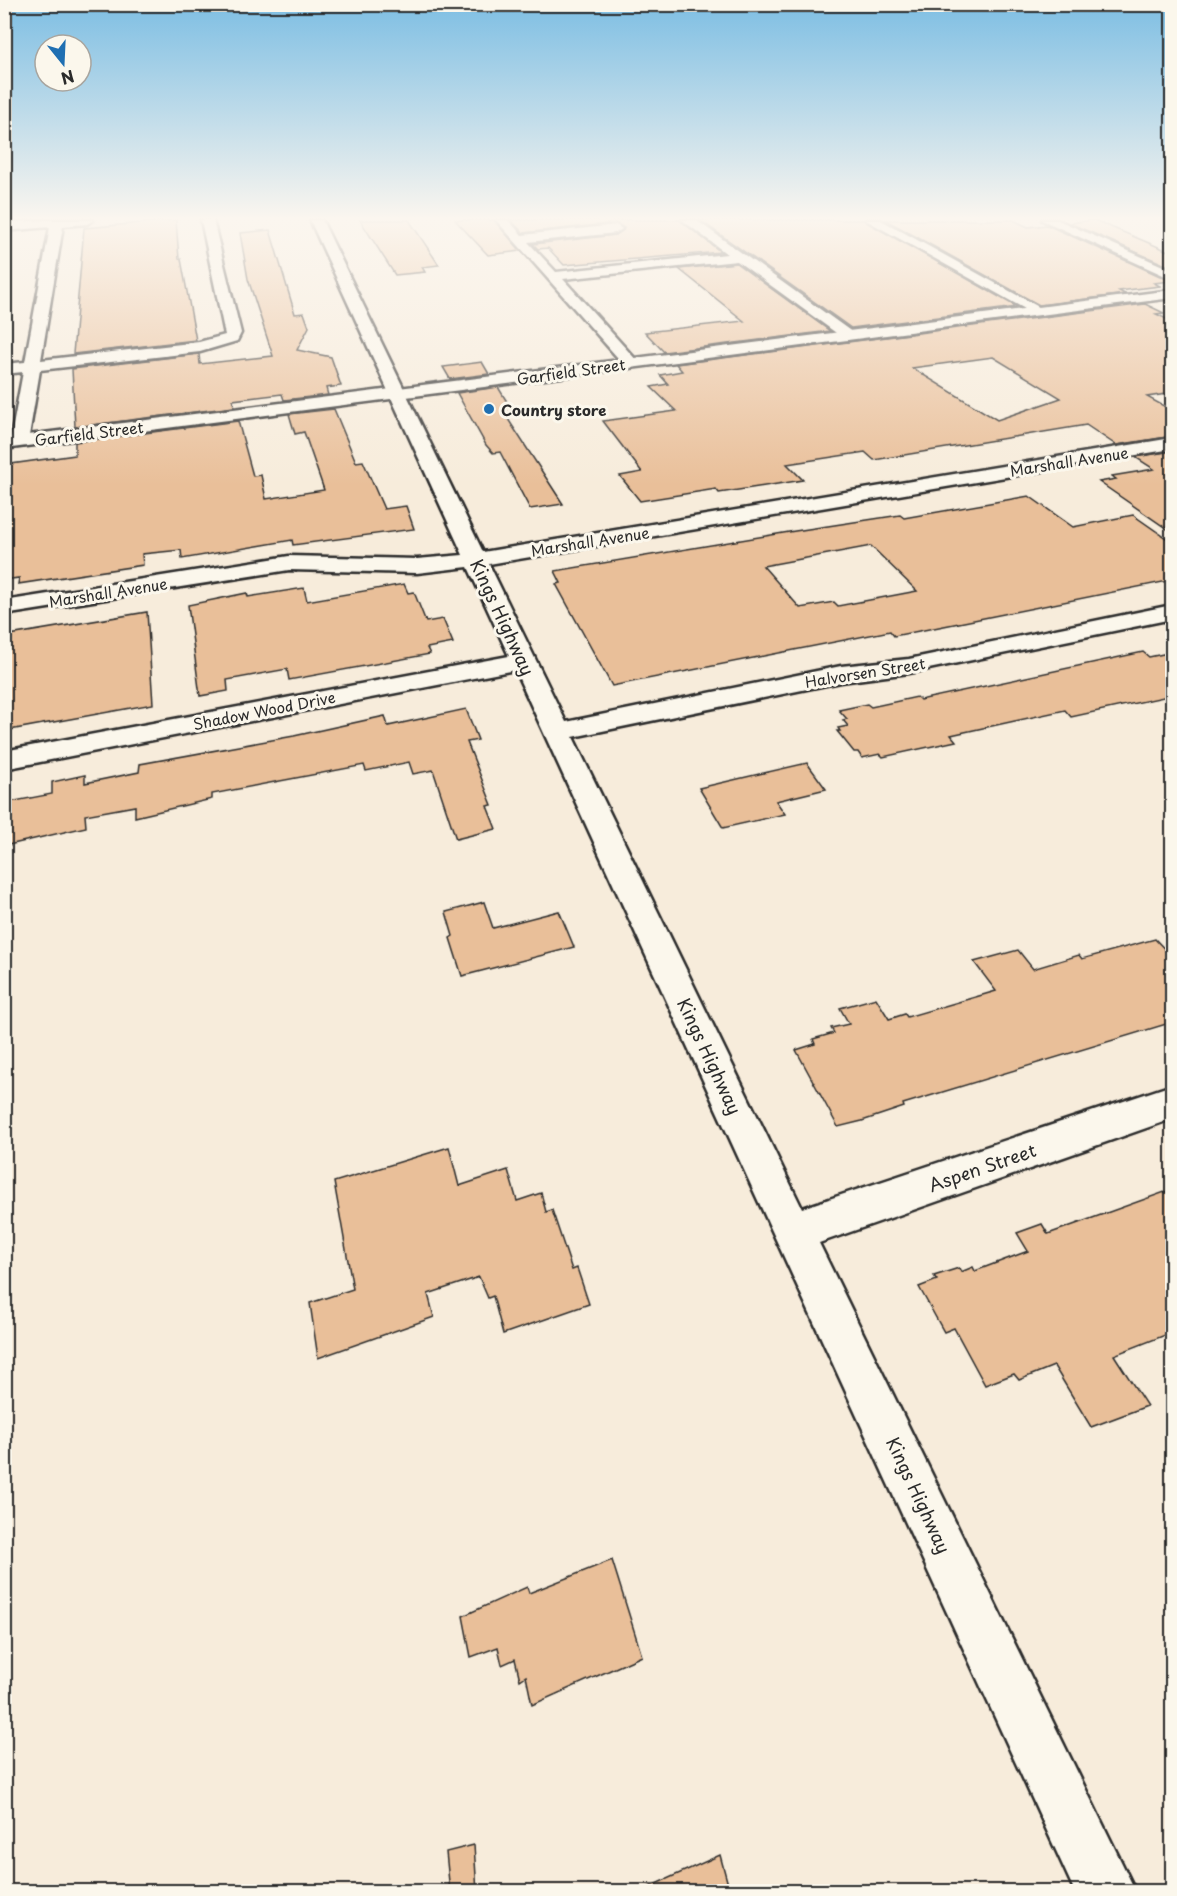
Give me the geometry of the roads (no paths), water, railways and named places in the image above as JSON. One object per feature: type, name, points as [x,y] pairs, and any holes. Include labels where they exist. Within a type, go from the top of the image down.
[{"type":"street","points":[[12,443],[31,366],[41,308]]},
{"type":"street","points":[[4,369],[200,347],[225,342],[232,338],[233,333],[227,308]]},
{"type":"street","name":"Kings Highway","points":[[358,308],[792,1232],[1106,1892]]},
{"type":"street","points":[[583,308],[631,363]]},
{"type":"street","points":[[811,308],[848,335]]},
{"type":"street","points":[[1034,308],[1039,311]]},
{"type":"street","name":"Garfield Street","points":[[12,443],[1059,308]]},
{"type":"street","name":"Marshall Avenue","points":[[4,608],[289,563],[417,566],[476,560],[1173,443]]},
{"type":"street","name":"Halvorsen Street","points":[[557,732],[842,674],[909,666],[1173,612]]},
{"type":"street","name":"Shadow Wood Drive","points":[[4,760],[524,661]]},
{"type":"street","name":"Aspen Street","points":[[792,1232],[1173,1102]]},
{"type":"place","name":"Country store","points":[[489,409]]}]
